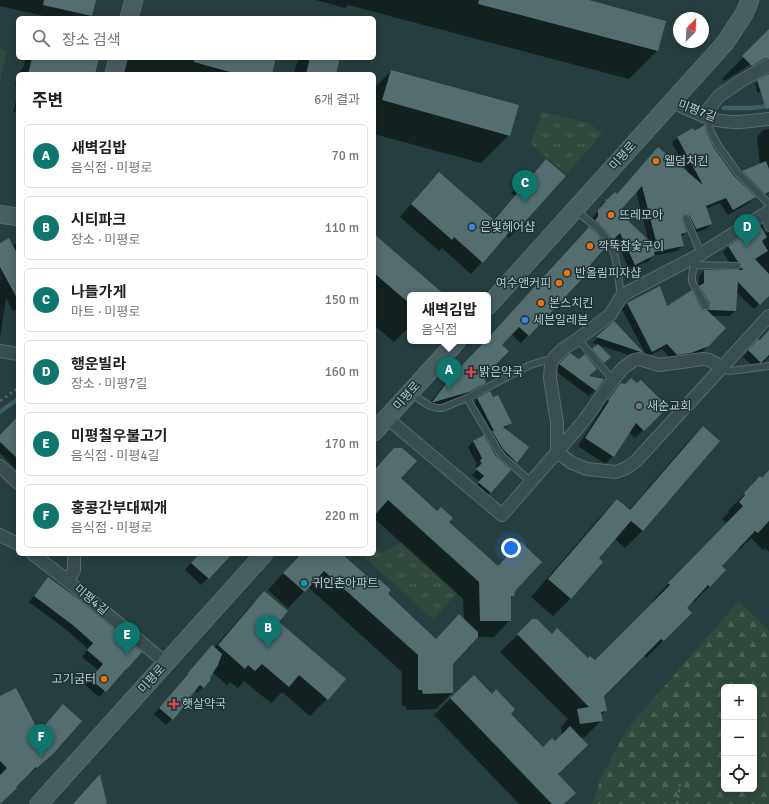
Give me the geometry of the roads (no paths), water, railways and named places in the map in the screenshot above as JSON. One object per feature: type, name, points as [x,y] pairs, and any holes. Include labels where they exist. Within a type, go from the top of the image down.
[{"type":"street","points":[[130,16],[134,0]]},
{"type":"street","name":"미평로","points":[[491,303],[728,38],[744,14],[750,0]]},
{"type":"street","points":[[114,72],[118,60]]},
{"type":"street","points":[[705,117],[719,96],[769,65]]},
{"type":"street","name":"미평7길","points":[[672,102],[705,117],[727,122],[744,122],[769,119]]},
{"type":"street","points":[[557,452],[557,423],[550,378],[551,364],[554,358],[563,349],[610,315],[621,297],[628,292],[697,259],[767,210]]},
{"type":"street","points":[[0,214],[16,217]]},
{"type":"street","points":[[557,452],[572,463],[587,469],[616,472],[626,468],[636,461],[769,316]]},
{"type":"street","name":"미평로","points":[[376,430],[454,344]]},
{"type":"street","points":[[0,351],[16,354]]},
{"type":"street","points":[[387,418],[502,515],[582,423],[623,368],[634,360],[639,359],[659,365],[703,359],[709,360],[722,367]]},
{"type":"street","points":[[0,466],[14,479]]},
{"type":"street","points":[[0,535],[16,543]]},
{"type":"street","name":"미평4길","points":[[36,556],[68,581],[166,663]]},
{"type":"street","points":[[68,581],[74,570],[74,556]]},
{"type":"street","name":"미평로","points":[[38,804],[262,556]]},
{"type":"lane","points":[[705,117],[710,130],[721,149],[767,210],[769,228]]},
{"type":"lane","points":[[575,210],[602,233],[609,242],[615,256],[621,297]]},
{"type":"lane","points":[[686,218],[697,259],[691,279],[706,306]]},
{"type":"lane","points":[[697,259],[737,266]]},
{"type":"lane","points":[[578,338],[613,380]]},
{"type":"lane","points":[[410,393],[430,406],[442,408],[467,398],[530,365],[554,358]]},
{"type":"lane","points":[[722,367],[730,371],[769,366]]},
{"type":"lane","points":[[467,398],[499,452],[531,482]]},
{"type":"waterway","points":[[724,108],[752,108],[769,106]]},
{"type":"waterway","points":[[0,412],[16,400]]},
{"type":"place","name":"웰덤치킨","points":[[656,161]]},
{"type":"place","name":"나들가게","points":[[525,203]]},
{"type":"place","name":"뜨레모아","points":[[611,215]]},
{"type":"place","name":"은빛헤어샵","points":[[472,227]]},
{"type":"place","name":"깍뚝참숯구이","points":[[590,246]]},
{"type":"place","name":"행운빌라","points":[[747,247]]},
{"type":"place","name":"반올림피자샵","points":[[567,273]]},
{"type":"place","name":"여수앤커피","points":[[559,283]]},
{"type":"place","name":"본스치킨","points":[[541,303]]},
{"type":"place","name":"세븐일레븐","points":[[525,320]]},
{"type":"place","name":"밝은약국","points":[[471,372]]},
{"type":"place","name":"새벽김밥","points":[[449,390]]},
{"type":"place","name":"새순교회","points":[[639,406]]},
{"type":"place","name":"귀인촌아파트","points":[[304,583]]},
{"type":"place","name":"시티파크","points":[[268,648]]},
{"type":"place","name":"미평칠우불고기","points":[[127,655]]},
{"type":"place","name":"고기굼터","points":[[104,679]]},
{"type":"place","name":"햇살약국","points":[[174,704]]},
{"type":"place","name":"홍콩간부대찌개","points":[[41,757]]}]
